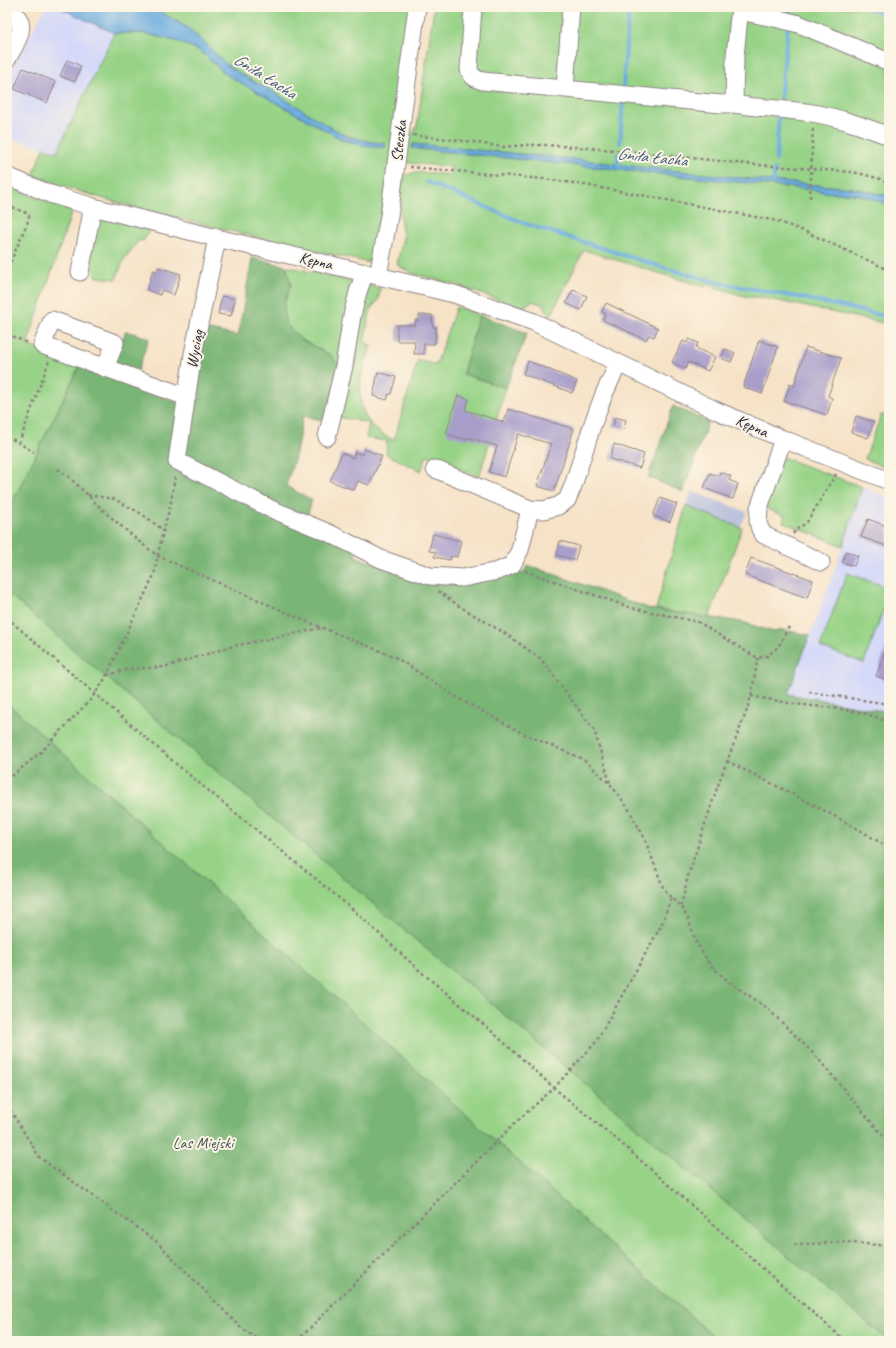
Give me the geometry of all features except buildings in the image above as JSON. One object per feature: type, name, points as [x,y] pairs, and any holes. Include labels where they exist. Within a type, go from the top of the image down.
[{"type":"street","name":"Steczka","points":[[327,437],[344,366],[352,316],[358,292],[372,274],[396,166],[399,134],[417,7]]},
{"type":"street","points":[[473,7],[469,70],[470,74],[474,78],[483,81],[565,90],[721,104],[734,103],[756,107],[787,109],[814,113],[868,128],[889,136]]},
{"type":"street","points":[[565,90],[571,7]]},
{"type":"street","points":[[7,9],[13,13],[19,21],[21,29],[19,38],[7,59]]},
{"type":"street","points":[[734,103],[735,56],[740,9],[799,24],[889,62]]},
{"type":"street","name":"Kępna","points":[[7,176],[50,194],[94,207],[216,238],[454,294],[534,322],[715,410],[782,439],[889,481]]},
{"type":"street","points":[[80,272],[94,207]]},
{"type":"street","name":"Wyciąg","points":[[177,461],[193,354],[216,238]]},
{"type":"street","points":[[105,368],[115,343],[52,320],[47,350],[105,368],[187,397]]},
{"type":"street","points":[[435,469],[530,509],[544,510],[558,506],[567,500],[573,486],[592,426],[604,394],[618,364]]},
{"type":"street","points":[[782,439],[759,508],[758,522],[760,529],[764,535],[821,562]]},
{"type":"street","points":[[177,461],[271,509],[329,533],[381,560],[430,576],[463,578],[498,571],[512,565],[520,550],[530,509]]},
{"type":"path","points":[[810,198],[814,113]]},
{"type":"path","points":[[399,134],[466,141],[503,147],[556,145],[628,151],[696,160],[853,172],[889,182]]},
{"type":"path","points":[[396,166],[566,182],[777,221],[804,231],[889,270]]},
{"type":"path","points":[[7,205],[26,213],[29,216],[7,270]]},
{"type":"path","points":[[7,334],[47,350],[19,443]]},
{"type":"path","points":[[7,436],[34,452]]},
{"type":"path","points":[[7,780],[40,753],[95,693],[107,675],[154,575],[163,530],[171,502],[177,461]]},
{"type":"path","points":[[58,469],[69,477],[142,544],[158,556],[322,628],[395,657],[458,698],[522,733],[583,759],[610,784],[628,808],[644,837],[663,887],[681,906],[689,921],[696,942],[710,965],[728,981],[767,1008],[815,1055],[889,1144]]},
{"type":"path","points":[[787,546],[795,531],[807,522],[824,491],[838,470]]},
{"type":"path","points":[[87,494],[114,499],[142,514],[163,530]]},
{"type":"path","points":[[513,563],[520,569],[632,608],[698,622],[758,658],[767,656],[778,647],[790,625]]},
{"type":"path","points":[[430,576],[430,580],[439,592],[506,634],[541,659],[594,730],[610,784]]},
{"type":"path","points":[[7,618],[181,768],[350,907],[420,972],[489,1029],[554,1088],[622,1143],[845,1341]]},
{"type":"path","points":[[107,675],[129,669],[165,667],[233,646],[322,628]]},
{"type":"path","points":[[681,906],[688,876],[727,761],[752,696],[758,658]]},
{"type":"path","points":[[808,692],[889,704]]},
{"type":"path","points":[[752,696],[794,704],[864,713],[889,722]]},
{"type":"path","points":[[727,761],[812,804],[889,848]]},
{"type":"path","points":[[297,1341],[508,1130],[554,1088],[596,1042],[660,926],[672,898]]},
{"type":"path","points":[[7,1105],[40,1158],[157,1242],[240,1327],[260,1341]]},
{"type":"path","points":[[794,1245],[844,1242],[889,1246]]},
{"type":"shaded area","points":[[47,7],[58,7],[114,33],[57,152],[7,137],[7,79],[42,13]]},
{"type":"shaded area","points":[[862,487],[889,498],[889,712],[788,694],[838,561]]},
{"type":"shaded area","points":[[691,491],[747,512],[740,528],[686,506]]},
{"type":"green space","points":[[152,7],[413,7],[393,150],[373,259],[371,262],[298,247],[147,210],[90,195],[34,175],[44,148],[57,152],[114,33],[143,33],[176,41],[199,50],[227,75],[345,141],[383,148],[381,143],[368,142],[338,132],[237,72],[222,61],[199,37],[189,29]]},
{"type":"green space","points":[[434,7],[889,7],[889,196],[852,188],[770,181],[582,160],[413,144],[412,148],[847,193],[879,201],[889,205],[889,324],[759,297],[748,297],[708,285],[704,287],[584,250],[550,317],[544,305],[532,301],[522,308],[456,285],[412,273],[397,265],[403,237],[400,216],[402,202],[401,178],[412,173],[419,172],[451,175],[451,167],[410,163],[404,160],[405,141],[410,138],[417,126]]},
{"type":"green space","points":[[7,186],[72,211],[27,345],[80,365],[7,513]]},
{"type":"green space","points":[[102,218],[148,229],[148,233],[143,241],[139,240],[124,259],[116,279],[97,277],[88,264],[98,222]]},
{"type":"green space","points":[[252,258],[286,266],[291,284],[284,304],[285,323],[302,340],[330,355],[339,365],[326,421],[303,416],[296,453],[286,486],[312,500],[307,517],[359,542],[355,556],[434,585],[524,572],[528,565],[651,609],[742,622],[774,632],[783,630],[810,635],[788,694],[889,712],[889,1341],[7,593],[7,513],[80,365],[194,409],[205,329],[238,336]]},
{"type":"green space","points":[[286,266],[380,288],[378,301],[371,308],[364,341],[371,346],[361,378],[360,399],[362,408],[370,424],[385,436],[394,440],[418,360],[436,365],[456,307],[479,315],[463,373],[506,388],[479,477],[427,455],[421,471],[386,454],[387,441],[366,438],[369,423],[327,415],[330,355],[302,340],[285,323],[284,304],[291,284]]},
{"type":"green space","points":[[479,315],[527,333],[506,388],[463,374]]},
{"type":"green space","points":[[126,331],[149,338],[138,370],[113,362]]},
{"type":"green space","points":[[673,406],[708,422],[683,492],[648,477]]},
{"type":"green space","points":[[881,415],[889,416],[889,469],[865,459]]},
{"type":"green space","points":[[782,457],[862,487],[843,546],[783,522],[785,516],[765,508]]},
{"type":"green space","points":[[686,506],[742,528],[709,618],[656,609]]},
{"type":"green space","points":[[847,573],[889,588],[889,594],[864,663],[820,647]]},
{"type":"green space","points":[[7,593],[889,1341],[718,1341],[7,703]]},
{"type":"green space","name":"Las Miejski","points":[[7,703],[718,1341],[7,1341]]},
{"type":"water","name":"Gniła Łacha","points":[[58,7],[152,7],[188,28],[226,64],[250,80],[267,88],[349,137],[384,143],[386,146],[383,148],[364,145],[334,135],[227,75],[199,50],[176,41],[143,33],[114,33]]},
{"type":"water","name":"Gniła Łacha","points":[[413,144],[582,160],[770,181],[852,188],[889,196],[889,205],[852,194],[420,149],[412,148]]},
{"type":"waterway","points":[[623,87],[629,7]]},
{"type":"waterway","points":[[790,7],[790,13]]},
{"type":"waterway","points":[[867,7],[889,15]]},
{"type":"waterway","points":[[780,103],[788,26]]},
{"type":"waterway","points":[[620,143],[623,100]]},
{"type":"waterway","points":[[776,160],[779,114]]},
{"type":"waterway","points":[[618,154],[618,167]]},
{"type":"waterway","points":[[773,183],[775,170]]},
{"type":"waterway","points":[[427,182],[526,224],[668,269],[720,283],[808,299],[889,317]]}]
